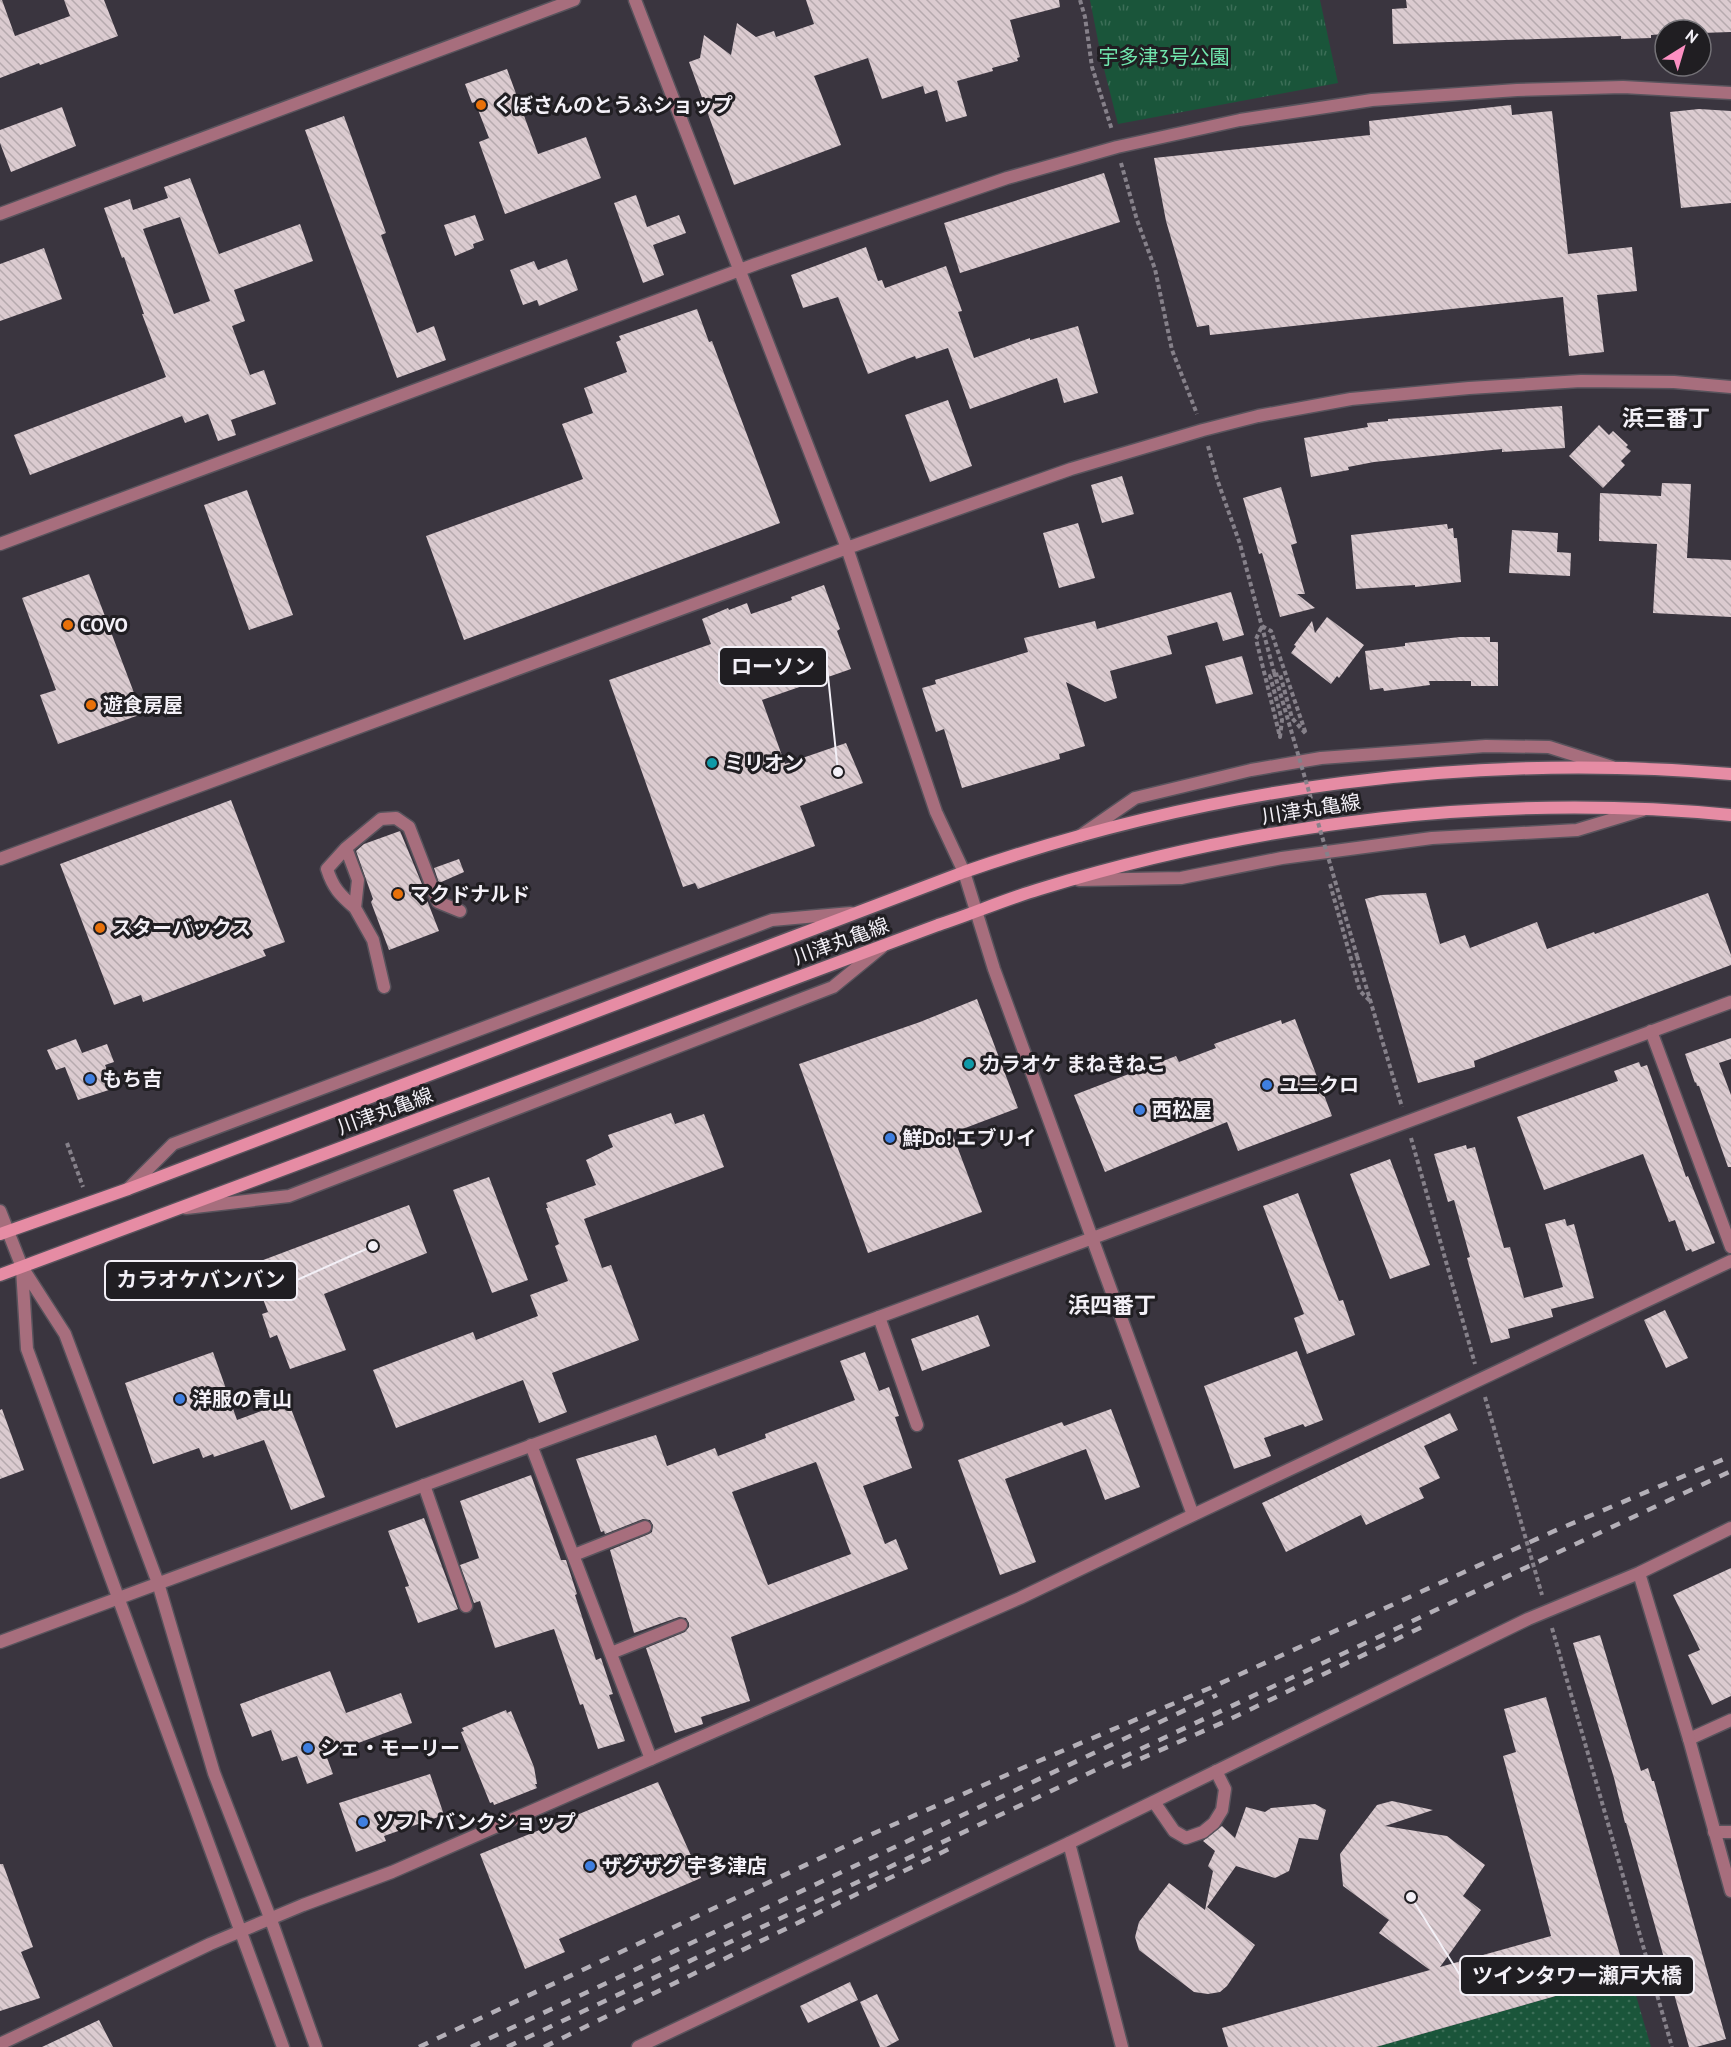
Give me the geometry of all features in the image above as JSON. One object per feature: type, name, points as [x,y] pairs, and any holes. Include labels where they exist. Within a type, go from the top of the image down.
[{"type":"main road","name":"川津丸亀線","points":[[4,1232],[128,1189],[964,872],[1024,852],[1154,816],[1272,793],[1366,780],[1478,769],[1615,768],[1731,774]]},
{"type":"main road","name":"川津丸亀線","points":[[0,1275],[883,946],[1039,889],[1070,880],[1163,856],[1280,832],[1373,819],[1481,810],[1573,808],[1647,809],[1731,815]]},
{"type":"street","points":[[0,214],[574,0]]},
{"type":"street","points":[[635,0],[847,548],[936,812],[964,872],[994,969],[1193,1515]]},
{"type":"street","points":[[0,544],[896,214],[1007,178],[1117,147],[1240,120],[1372,100],[1517,90],[1611,88],[1731,93]]},
{"type":"street","points":[[0,859],[847,548],[1071,469],[1203,430],[1258,416],[1351,399],[1469,388],[1581,381],[1674,382],[1731,387]]},
{"type":"street","points":[[1079,837],[1135,798],[1251,771],[1321,758],[1486,746],[1549,747],[1615,768]]},
{"type":"street","points":[[1070,880],[1181,878],[1282,858],[1432,838],[1577,830],[1647,809]]},
{"type":"street","points":[[384,987],[373,940],[355,908],[333,885],[327,869],[346,848],[381,819],[396,818],[410,827],[438,902],[460,911]]},
{"type":"street","points":[[346,848],[358,880],[355,908]]},
{"type":"street","points":[[128,1189],[173,1144],[772,920],[862,912]]},
{"type":"street","points":[[177,1210],[289,1196],[833,987],[883,946]]},
{"type":"street","points":[[0,1642],[1731,1002]]},
{"type":"street","points":[[1651,1031],[1731,1247]]},
{"type":"street","points":[[0,1211],[4,1232],[22,1267],[65,1334],[158,1583],[214,1773],[271,1920],[316,2047]]},
{"type":"street","points":[[0,2044],[240,1932],[303,1905],[392,1872],[1020,1598],[1731,1261]]},
{"type":"street","points":[[22,1267],[27,1349],[283,2047]]},
{"type":"street","points":[[879,1317],[917,1425]]},
{"type":"street","points":[[531,1445],[651,1759]]},
{"type":"street","points":[[424,1485],[466,1606]]},
{"type":"street","points":[[574,1555],[645,1527]]},
{"type":"street","points":[[638,2047],[1069,1843],[1547,1611],[1638,1573],[1731,1528]]},
{"type":"street","points":[[1638,1573],[1689,1739],[1731,1891]]},
{"type":"street","points":[[611,1653],[681,1625]]},
{"type":"street","points":[[1689,1739],[1731,1720]]},
{"type":"street","points":[[1154,1802],[1174,1831],[1186,1838],[1203,1833],[1214,1823],[1222,1810],[1225,1789],[1216,1771]]},
{"type":"street","points":[[1714,1832],[1731,1832]]},
{"type":"street","points":[[1069,1843],[1122,2047]]},
{"type":"path","points":[[1080,0],[1085,17],[1092,67],[1137,220],[1155,269],[1172,350],[1203,430],[1217,479],[1240,544],[1275,675],[1402,1108]]},
{"type":"path","points":[[1262,626],[1271,631],[1306,734],[1292,717],[1280,674],[1270,676],[1282,720],[1280,737],[1256,639],[1262,626]]},
{"type":"path","points":[[1330,884],[1359,991],[1372,1003]]},
{"type":"path","points":[[1409,1131],[1476,1366]]},
{"type":"path","points":[[67,1143],[83,1185]]},
{"type":"path","points":[[1483,1390],[1672,2047]]},
{"type":"green space","name":"宇多津3号公園","points":[[1090,0],[1320,0],[1338,83],[1118,124]]},
{"type":"green space","points":[[1630,1975],[1651,2047],[1376,2047]]},
{"type":"building","points":[[0,0],[2,0],[15,36],[70,16],[64,0],[104,0],[118,36],[0,78]]},
{"type":"building","points":[[806,0],[1059,0],[1060,7],[1010,20],[1020,57],[1017,58],[1018,61],[957,81],[967,116],[946,122],[937,90],[925,94],[923,86],[882,99],[868,58],[814,76],[841,145],[734,185],[689,62],[700,58],[704,35],[731,55],[737,23],[756,37],[774,31],[776,37],[814,24]]},
{"type":"building","points":[[1406,0],[1731,0],[1731,32],[1713,33],[1713,18],[1653,18],[1651,38],[1621,39],[1621,36],[1393,44],[1392,9],[1407,8]]},
{"type":"building","points":[[507,69],[538,154],[586,137],[601,178],[505,214],[479,142],[489,138],[475,102],[472,103],[465,84]]},
{"type":"building","points":[[1511,105],[1512,115],[1552,111],[1568,254],[1632,247],[1637,291],[1597,295],[1604,352],[1569,356],[1563,297],[1210,335],[1209,325],[1197,327],[1166,221],[1154,158],[1370,135],[1369,121]]},
{"type":"building","points":[[62,107],[76,146],[11,172],[0,143],[0,130]]},
{"type":"building","points":[[1699,109],[1731,111],[1731,203],[1681,208],[1670,112]]},
{"type":"building","points":[[344,116],[386,233],[381,235],[417,333],[434,326],[446,360],[397,378],[305,130]]},
{"type":"building","points":[[1104,173],[1120,222],[960,273],[944,223]]},
{"type":"building","points":[[190,178],[219,254],[300,224],[313,261],[234,290],[245,321],[232,326],[250,375],[264,370],[276,404],[231,420],[236,435],[218,441],[208,414],[185,423],[182,416],[30,475],[14,435],[166,377],[142,314],[144,314],[124,257],[122,258],[104,208],[130,199],[133,210],[168,198],[164,187]],"holes":[[[180,217],[210,301],[174,314],[143,229]]]},
{"type":"building","points":[[636,195],[647,227],[679,215],[686,233],[653,245],[664,275],[643,283],[614,203]]},
{"type":"building","points":[[475,215],[484,240],[473,244],[474,248],[455,256],[444,225]]},
{"type":"building","points":[[866,247],[878,281],[882,280],[885,288],[946,266],[962,311],[958,312],[974,358],[1030,338],[1030,340],[1078,326],[1098,393],[1064,403],[1057,378],[970,409],[948,348],[916,359],[915,356],[868,374],[838,297],[803,308],[791,275]]},
{"type":"building","points":[[44,248],[62,299],[0,321],[0,264]]},
{"type":"building","points":[[567,259],[578,290],[539,306],[537,300],[523,305],[510,270],[534,261],[538,270]]},
{"type":"building","points":[[697,309],[709,342],[712,341],[780,523],[464,640],[426,536],[583,479],[562,424],[593,413],[584,388],[627,372],[616,342],[621,340],[619,336]]},
{"type":"building","points":[[948,400],[972,466],[930,482],[905,415]]},
{"type":"building","points":[[1562,406],[1565,448],[1502,452],[1502,449],[1374,462],[1348,467],[1349,470],[1311,477],[1304,438],[1368,427],[1367,423],[1388,421],[1388,419]]},
{"type":"building","points":[[1599,425],[1609,435],[1613,431],[1631,451],[1621,461],[1625,465],[1603,488],[1569,456]]},
{"type":"building","points":[[1122,476],[1134,514],[1102,523],[1091,485]]},
{"type":"building","points":[[1662,483],[1691,484],[1687,558],[1731,560],[1731,617],[1653,613],[1657,544],[1599,541],[1600,493],[1661,496]]},
{"type":"building","points":[[1281,487],[1297,543],[1291,545],[1305,594],[1297,594],[1315,608],[1280,617],[1262,553],[1259,554],[1243,498]]},
{"type":"building","points":[[247,490],[293,615],[249,630],[204,505]]},
{"type":"building","points":[[1078,523],[1095,578],[1059,588],[1043,533]]},
{"type":"building","points":[[1447,524],[1448,529],[1453,528],[1454,538],[1457,538],[1461,582],[1415,587],[1415,585],[1356,589],[1351,535]]},
{"type":"building","points":[[1512,530],[1558,533],[1557,552],[1571,553],[1570,576],[1509,573]]},
{"type":"building","points":[[89,574],[142,714],[58,744],[40,695],[56,690],[22,598]]},
{"type":"building","name":"ミリオン","points":[[824,585],[851,669],[762,700],[785,764],[846,743],[863,783],[800,806],[815,846],[698,889],[695,883],[683,887],[609,680],[711,644],[702,619],[747,603],[751,614],[792,600],[791,597]]},
{"type":"building","points":[[1231,592],[1244,635],[1223,641],[1217,622],[1167,636],[1172,654],[1110,671],[1117,698],[1105,702],[1066,682],[1085,746],[1059,754],[1060,759],[962,788],[944,729],[936,732],[922,688],[936,684],[935,680],[1028,652],[1024,638],[1095,621],[1097,629]]},
{"type":"building","points":[[1327,617],[1364,645],[1339,678],[1337,676],[1331,684],[1291,653],[1296,646],[1294,645],[1312,621],[1315,633]]},
{"type":"building","points":[[1460,637],[1490,637],[1490,642],[1498,642],[1498,686],[1471,686],[1471,681],[1429,681],[1430,685],[1384,691],[1383,688],[1370,690],[1365,651],[1405,646],[1405,643]]},
{"type":"building","points":[[1242,656],[1253,694],[1216,704],[1205,666]]},
{"type":"building","points":[[231,800],[285,942],[263,950],[266,956],[143,1002],[141,995],[114,1005],[60,864]]},
{"type":"building","name":"マクドナルド","points":[[400,831],[439,931],[389,950],[371,902],[373,899],[356,851],[364,844]]},
{"type":"building","points":[[459,859],[464,872],[439,883],[434,868]]},
{"type":"building","points":[[1426,893],[1440,944],[1465,935],[1470,948],[1537,922],[1547,949],[1708,893],[1731,955],[1731,965],[1474,1061],[1475,1067],[1418,1083],[1365,899],[1381,895]]},
{"type":"building","name":"鮮Do! エブリイ","points":[[977,999],[1018,1108],[952,1133],[982,1212],[868,1253],[799,1064],[920,1022]]},
{"type":"building","points":[[1295,1019],[1332,1116],[1238,1151],[1227,1122],[1105,1172],[1074,1095],[1176,1056],[1179,1062],[1216,1048],[1214,1044],[1281,1020],[1282,1024]]},
{"type":"building","points":[[1731,1038],[1731,1059],[1719,1063],[1731,1095],[1731,1167],[1728,1167],[1685,1054]]},
{"type":"building","name":"もち吉","points":[[76,1039],[82,1053],[107,1044],[114,1062],[105,1065],[115,1088],[78,1100],[65,1067],[56,1070],[47,1050]]},
{"type":"building","points":[[1639,1062],[1641,1067],[1647,1065],[1686,1177],[1688,1176],[1715,1243],[1692,1252],[1691,1249],[1686,1251],[1675,1220],[1669,1222],[1643,1154],[1544,1190],[1517,1117],[1618,1081],[1614,1071]]},
{"type":"building","points":[[671,1113],[675,1124],[704,1114],[724,1167],[584,1219],[602,1268],[611,1265],[639,1340],[552,1373],[567,1412],[539,1423],[523,1380],[396,1428],[373,1370],[473,1332],[476,1340],[538,1316],[530,1295],[568,1281],[555,1246],[559,1244],[546,1203],[596,1185],[586,1160],[613,1147],[608,1135]]},
{"type":"building","points":[[1466,1145],[1467,1149],[1475,1147],[1504,1248],[1510,1247],[1524,1298],[1563,1287],[1545,1224],[1565,1219],[1567,1226],[1574,1224],[1594,1298],[1551,1309],[1553,1317],[1508,1329],[1510,1338],[1491,1343],[1467,1258],[1470,1257],[1454,1200],[1448,1202],[1434,1154]]},
{"type":"building","points":[[1390,1159],[1430,1265],[1390,1279],[1350,1174]]},
{"type":"building","points":[[489,1177],[528,1280],[492,1293],[453,1190]]},
{"type":"building","points":[[1298,1193],[1339,1301],[1343,1300],[1355,1335],[1307,1354],[1294,1318],[1304,1314],[1263,1206]]},
{"type":"building","points":[[409,1205],[427,1253],[324,1294],[346,1350],[290,1369],[277,1335],[270,1338],[262,1314],[268,1312],[250,1265]]},
{"type":"building","points":[[1665,1310],[1688,1358],[1666,1368],[1644,1320]]},
{"type":"building","points":[[978,1315],[990,1346],[922,1371],[911,1339]]},
{"type":"building","points":[[1297,1351],[1323,1420],[1305,1427],[1303,1424],[1264,1438],[1271,1456],[1234,1469],[1204,1386]]},
{"type":"building","points":[[213,1352],[237,1420],[288,1401],[325,1497],[291,1510],[264,1440],[214,1457],[213,1454],[203,1458],[199,1448],[153,1464],[125,1383]]},
{"type":"building","points":[[865,1352],[879,1391],[889,1387],[899,1416],[895,1417],[912,1468],[863,1486],[885,1544],[896,1539],[908,1569],[731,1637],[750,1701],[701,1717],[703,1724],[675,1733],[646,1648],[685,1632],[689,1623],[686,1618],[679,1617],[634,1633],[610,1550],[649,1534],[652,1532],[653,1525],[650,1520],[643,1519],[605,1534],[604,1531],[601,1532],[576,1459],[656,1435],[667,1466],[715,1448],[718,1456],[766,1438],[765,1434],[855,1400],[840,1361]],"holes":[[[816,1462],[851,1554],[768,1585],[732,1492]]]},
{"type":"building","points":[[2,1409],[24,1470],[0,1479],[0,1410]]},
{"type":"building","points":[[1111,1409],[1140,1487],[1105,1500],[1086,1449],[1005,1479],[1036,1562],[1000,1575],[958,1460],[1062,1422],[1064,1426]]},
{"type":"building","points":[[1450,1413],[1458,1430],[1424,1446],[1440,1478],[1419,1488],[1424,1498],[1366,1525],[1361,1515],[1286,1552],[1262,1503]]},
{"type":"building","points":[[531,1475],[561,1560],[566,1560],[596,1660],[601,1658],[613,1694],[609,1695],[625,1741],[598,1749],[554,1629],[495,1648],[480,1601],[474,1603],[460,1565],[479,1558],[460,1501]]},
{"type":"building","points":[[424,1518],[458,1609],[418,1623],[405,1587],[409,1586],[388,1531]]},
{"type":"building","points":[[1731,1568],[1731,1696],[1712,1705],[1688,1655],[1700,1650],[1673,1595]]},
{"type":"building","points":[[1600,1635],[1641,1771],[1648,1768],[1652,1781],[1654,1781],[1726,2039],[1689,2047],[1614,1778],[1573,1643]]},
{"type":"building","points":[[330,1671],[346,1713],[401,1693],[412,1723],[326,1755],[333,1774],[307,1784],[297,1756],[282,1761],[271,1730],[252,1737],[240,1704]]},
{"type":"building","points":[[1546,1697],[1626,1976],[1376,2047],[1228,2047],[1222,2028],[1430,1970],[1379,1933],[1389,1920],[1343,1886],[1340,1854],[1377,1805],[1392,1801],[1433,1810],[1385,1826],[1447,1836],[1485,1865],[1463,1896],[1481,1910],[1440,1967],[1551,1936],[1503,1756],[1516,1752],[1504,1709]]},
{"type":"building","points":[[506,1710],[507,1713],[511,1711],[534,1767],[537,1788],[494,1805],[493,1802],[490,1803],[461,1732],[464,1731],[462,1728]]},
{"type":"building","points":[[430,1774],[444,1815],[384,1836],[386,1841],[356,1852],[339,1803]]},
{"type":"building","name":"ザグザグ 宇多津店","points":[[658,1782],[701,1878],[559,1939],[565,1952],[525,1969],[480,1854]]},
{"type":"building","points":[[1315,1804],[1326,1810],[1318,1840],[1299,1838],[1289,1871],[1275,1878],[1236,1866],[1207,1907],[1255,1945],[1227,1986],[1220,1992],[1208,1994],[1194,1992],[1139,1950],[1135,1937],[1139,1922],[1169,1883],[1205,1910],[1213,1871],[1208,1866],[1215,1851],[1203,1841],[1222,1826],[1235,1838],[1246,1807],[1265,1812],[1271,1808]]},
{"type":"building","points":[[0,1864],[3,1864],[33,1947],[21,1952],[40,1998],[0,2011]]},
{"type":"building","points":[[850,1982],[858,2000],[808,2023],[800,2006]]},
{"type":"building","points":[[877,1994],[899,2040],[886,2047],[880,2047],[860,2002]]},
{"type":"building","points":[[99,2020],[113,2047],[42,2047]]},
{"type":"railway","points":[[419,2047],[863,1838],[1210,1688],[1552,1532],[1731,1456]]},
{"type":"railway","points":[[507,2047],[1731,1471]]},
{"type":"railway","points":[[1122,1767],[1224,1722],[1426,1625]]},
{"type":"railway","points":[[471,2047],[1217,1695]]},
{"type":"railway","points":[[544,2047],[951,1848]]},
{"type":"place","name":"くぼさんのとうふショップ","points":[[481,105]]},
{"type":"place","name":"COVO","points":[[68,625]]},
{"type":"place","name":"遊食房屋","points":[[91,705]]},
{"type":"place","name":"ミリオン","points":[[712,763]]},
{"type":"place","name":"ローソン","points":[[838,772]]},
{"type":"place","name":"マクドナルド","points":[[398,894]]},
{"type":"place","name":"スターバックス","points":[[100,928]]},
{"type":"place","name":"カラオケ まねきねこ","points":[[969,1064]]},
{"type":"place","name":"もち吉","points":[[90,1079]]},
{"type":"place","name":"ユニクロ","points":[[1267,1085]]},
{"type":"place","name":"西松屋","points":[[1140,1110]]},
{"type":"place","name":"鮮Do! エブリイ","points":[[890,1138]]},
{"type":"place","name":"カラオケバンバン","points":[[373,1246]]},
{"type":"place","name":"洋服の青山","points":[[180,1399]]},
{"type":"place","name":"シェ・モーリー","points":[[308,1748]]},
{"type":"place","name":"ソフトバンクショップ","points":[[363,1822]]},
{"type":"place","name":"ザグザグ 宇多津店","points":[[590,1866]]},
{"type":"place","name":"ツインタワー瀬戸大橋","points":[[1411,1897]]},
{"type":"district","name":"浜三番丁","points":[[1666,418]]},
{"type":"district","name":"浜四番丁","points":[[1112,1305]]}]
